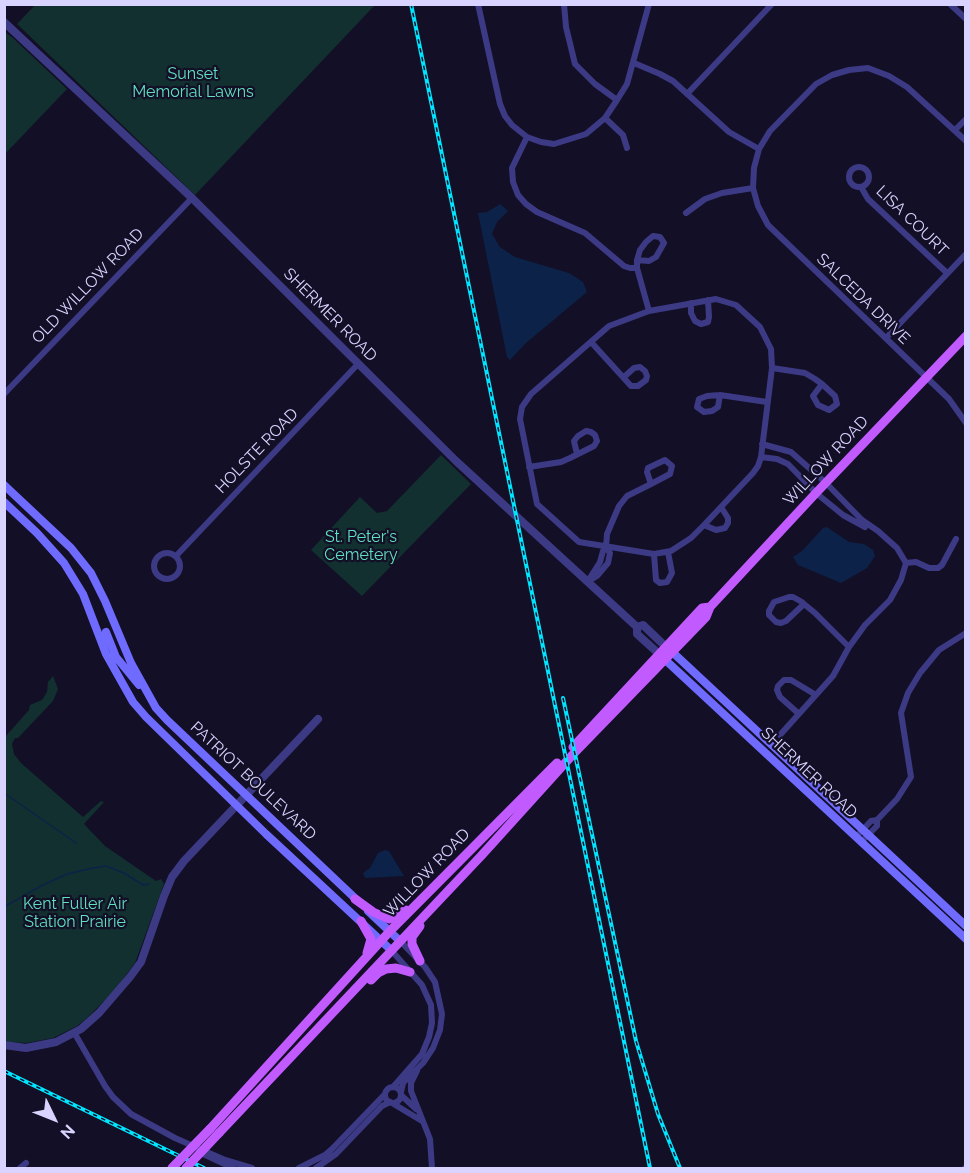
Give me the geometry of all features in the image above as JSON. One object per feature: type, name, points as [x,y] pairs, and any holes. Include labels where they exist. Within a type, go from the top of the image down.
[{"type":"main road","name":"WILLOW ROAD","points":[[172,1168],[390,931],[665,653],[706,617],[710,607],[966,336]]},
{"type":"main road","name":"PATRIOT BOULEVARD","points":[[4,485],[64,540],[81,560],[99,587],[131,663],[149,697],[166,720],[400,941]]},
{"type":"main road","name":"PATRIOT BOULEVARD","points":[[4,502],[64,563],[103,634],[106,654],[133,702],[159,731],[391,950]]},
{"type":"main road","points":[[113,620],[103,634],[116,657],[149,697]]},
{"type":"main road","name":"WILLOW ROAD","points":[[186,1168],[481,856],[665,653]]},
{"type":"main road","name":"SHERMER ROAD","points":[[665,653],[862,836],[965,937]]},
{"type":"main road","name":"SHERMER ROAD","points":[[862,836],[966,926]]},
{"type":"main road","points":[[355,899],[379,916],[394,918],[404,912],[449,865],[477,842]]},
{"type":"main road","points":[[420,961],[412,944],[416,931],[481,856]]},
{"type":"main road","points":[[360,921],[372,939],[368,952],[360,965]]},
{"type":"main road","points":[[335,1010],[350,1003],[378,973],[396,968],[410,972]]},
{"type":"street","points":[[478,4],[500,104],[505,116],[527,137],[554,144],[586,134],[605,118],[627,84],[649,4]]},
{"type":"street","points":[[564,4],[566,27],[575,63],[584,74],[617,100]]},
{"type":"street","points":[[687,94],[772,4]]},
{"type":"street","points":[[950,4],[966,20]]},
{"type":"street","name":"SHERMER ROAD","points":[[4,22],[192,198],[456,460],[637,627],[643,625],[665,653]]},
{"type":"street","points":[[634,63],[660,74],[687,94],[729,132],[759,149]]},
{"type":"street","points":[[686,213],[705,199],[722,193],[753,188],[754,168],[759,149],[770,131],[816,84],[832,75],[868,69],[889,76],[908,87],[966,141]]},
{"type":"street","points":[[605,118],[623,135],[627,148]]},
{"type":"street","points":[[955,130],[966,119]]},
{"type":"street","points":[[527,137],[512,168],[513,182],[518,195],[537,212],[585,233],[624,266],[637,268]]},
{"type":"street","name":"LISA COURT","points":[[861,187],[868,199],[947,273]]},
{"type":"street","name":"SALCEDA DRIVE","points":[[753,188],[758,206],[768,225],[949,399],[966,423]]},
{"type":"street","name":"OLD WILLOW ROAD","points":[[4,394],[192,198]]},
{"type":"street","points":[[637,260],[649,261],[656,257],[664,243],[660,237],[653,236],[646,242],[637,260],[637,268],[649,311]]},
{"type":"street","points":[[886,338],[966,254]]},
{"type":"street","points":[[716,299],[736,305],[760,327],[771,349],[772,368],[761,457],[753,474],[704,525],[691,538],[668,552],[654,554],[579,542],[537,504],[520,419],[522,407],[531,394],[609,326],[649,311],[691,303],[716,299]]},
{"type":"street","points":[[691,303],[695,321],[701,324],[708,322],[708,300]]},
{"type":"street","points":[[591,342],[624,377]]},
{"type":"street","name":"HOLSTE ROAD","points":[[176,556],[358,364]]},
{"type":"street","points":[[772,368],[805,373],[822,384]]},
{"type":"street","points":[[720,395],[766,402]]},
{"type":"street","points":[[762,444],[791,452],[852,511],[897,548],[906,563],[901,580],[890,600],[865,625],[849,646],[833,676],[780,735]]},
{"type":"street","points":[[529,467],[561,462],[577,454]]},
{"type":"street","points":[[761,457],[777,459],[788,464],[816,493],[847,517],[865,527],[872,527]]},
{"type":"street","points":[[587,582],[606,548],[607,534],[619,506],[627,496],[651,484]]},
{"type":"street","points":[[704,525],[716,530],[725,528],[728,518],[721,507]]},
{"type":"street","points":[[847,517],[852,511]]},
{"type":"street","points":[[906,563],[916,562],[929,568],[938,568],[942,565],[956,539]]},
{"type":"street","points":[[654,554],[656,580],[660,583],[667,582],[672,573],[668,552]]},
{"type":"street","name":"HOLSTE ROAD","points":[[168,553],[176,556],[180,565],[177,573],[171,578],[159,576],[154,565],[157,557],[168,553]]},
{"type":"street","points":[[804,604],[781,623],[776,622],[769,615],[771,607],[778,600],[793,597],[804,604],[849,646]]},
{"type":"street","points":[[862,836],[876,826],[877,820],[897,799],[911,777],[901,713],[908,693],[920,672],[939,650],[966,633]]},
{"type":"street","points":[[799,714],[780,697],[778,686],[784,680],[791,680],[816,695]]},
{"type":"street","points":[[4,1046],[26,1048],[41,1046],[75,1034],[99,1012],[141,962],[172,878],[184,861],[318,719]]},
{"type":"street","name":"PATRIOT BOULEVARD","points":[[316,1168],[336,1154],[382,1106],[398,1101],[403,1083],[423,1064],[437,1041],[442,1014],[435,982],[420,961],[400,941]]},
{"type":"street","name":"PATRIOT BOULEVARD","points":[[299,1168],[332,1149],[423,1054],[432,1023],[431,1005],[422,985],[391,950]]},
{"type":"street","points":[[75,1034],[113,1097],[131,1114],[207,1157],[233,1168]]},
{"type":"street","points":[[423,1064],[411,1083],[411,1091],[430,1139],[432,1168]]},
{"type":"street","points":[[393,1087],[422,1117]]},
{"type":"street","points":[[385,1095],[391,1102],[422,1117]]},
{"type":"street","points":[[175,1138],[225,1160],[252,1168]]},
{"type":"street","points":[[20,1168],[26,1163]]},
{"type":"green space","name":"Sunset Memorial Lawns","points":[[35,5],[375,5],[195,195],[17,24]]},
{"type":"green space","points":[[5,32],[67,89],[5,154]]},
{"type":"green space","name":"St. Peter's Cemetery","points":[[441,455],[471,484],[362,596],[311,550],[360,497],[377,513],[387,511]]},
{"type":"green space","name":"Kent Fuller Air Station Prairie","points":[[53,676],[58,689],[53,701],[18,738],[15,738],[12,744],[14,754],[21,763],[83,817],[101,801],[104,802],[84,824],[105,846],[156,881],[161,879],[164,884],[135,963],[116,989],[77,1026],[53,1038],[27,1043],[8,1042],[5,1041],[5,737],[29,710],[30,705],[42,700],[47,692],[48,682]]},
{"type":"water","points":[[500,204],[508,211],[497,222],[492,234],[500,247],[515,257],[569,273],[583,282],[587,292],[526,343],[510,360],[507,357],[478,213],[487,212]]},
{"type":"water","points":[[827,527],[849,542],[864,544],[873,550],[875,556],[867,568],[841,583],[798,565],[793,557],[802,551],[823,528]]},
{"type":"water","points":[[389,851],[404,876],[365,878],[363,873],[370,868],[378,853]]},
{"type":"waterway","points":[[4,793],[76,843]]},
{"type":"waterway","points":[[4,907],[67,874],[93,868],[106,866],[124,873],[143,885],[149,884]]},
{"type":"railway","points":[[411,4],[650,1168]]},
{"type":"railway","points":[[563,698],[636,1041],[658,1114],[680,1168]]},
{"type":"railway","points":[[4,1071],[204,1168]]}]
